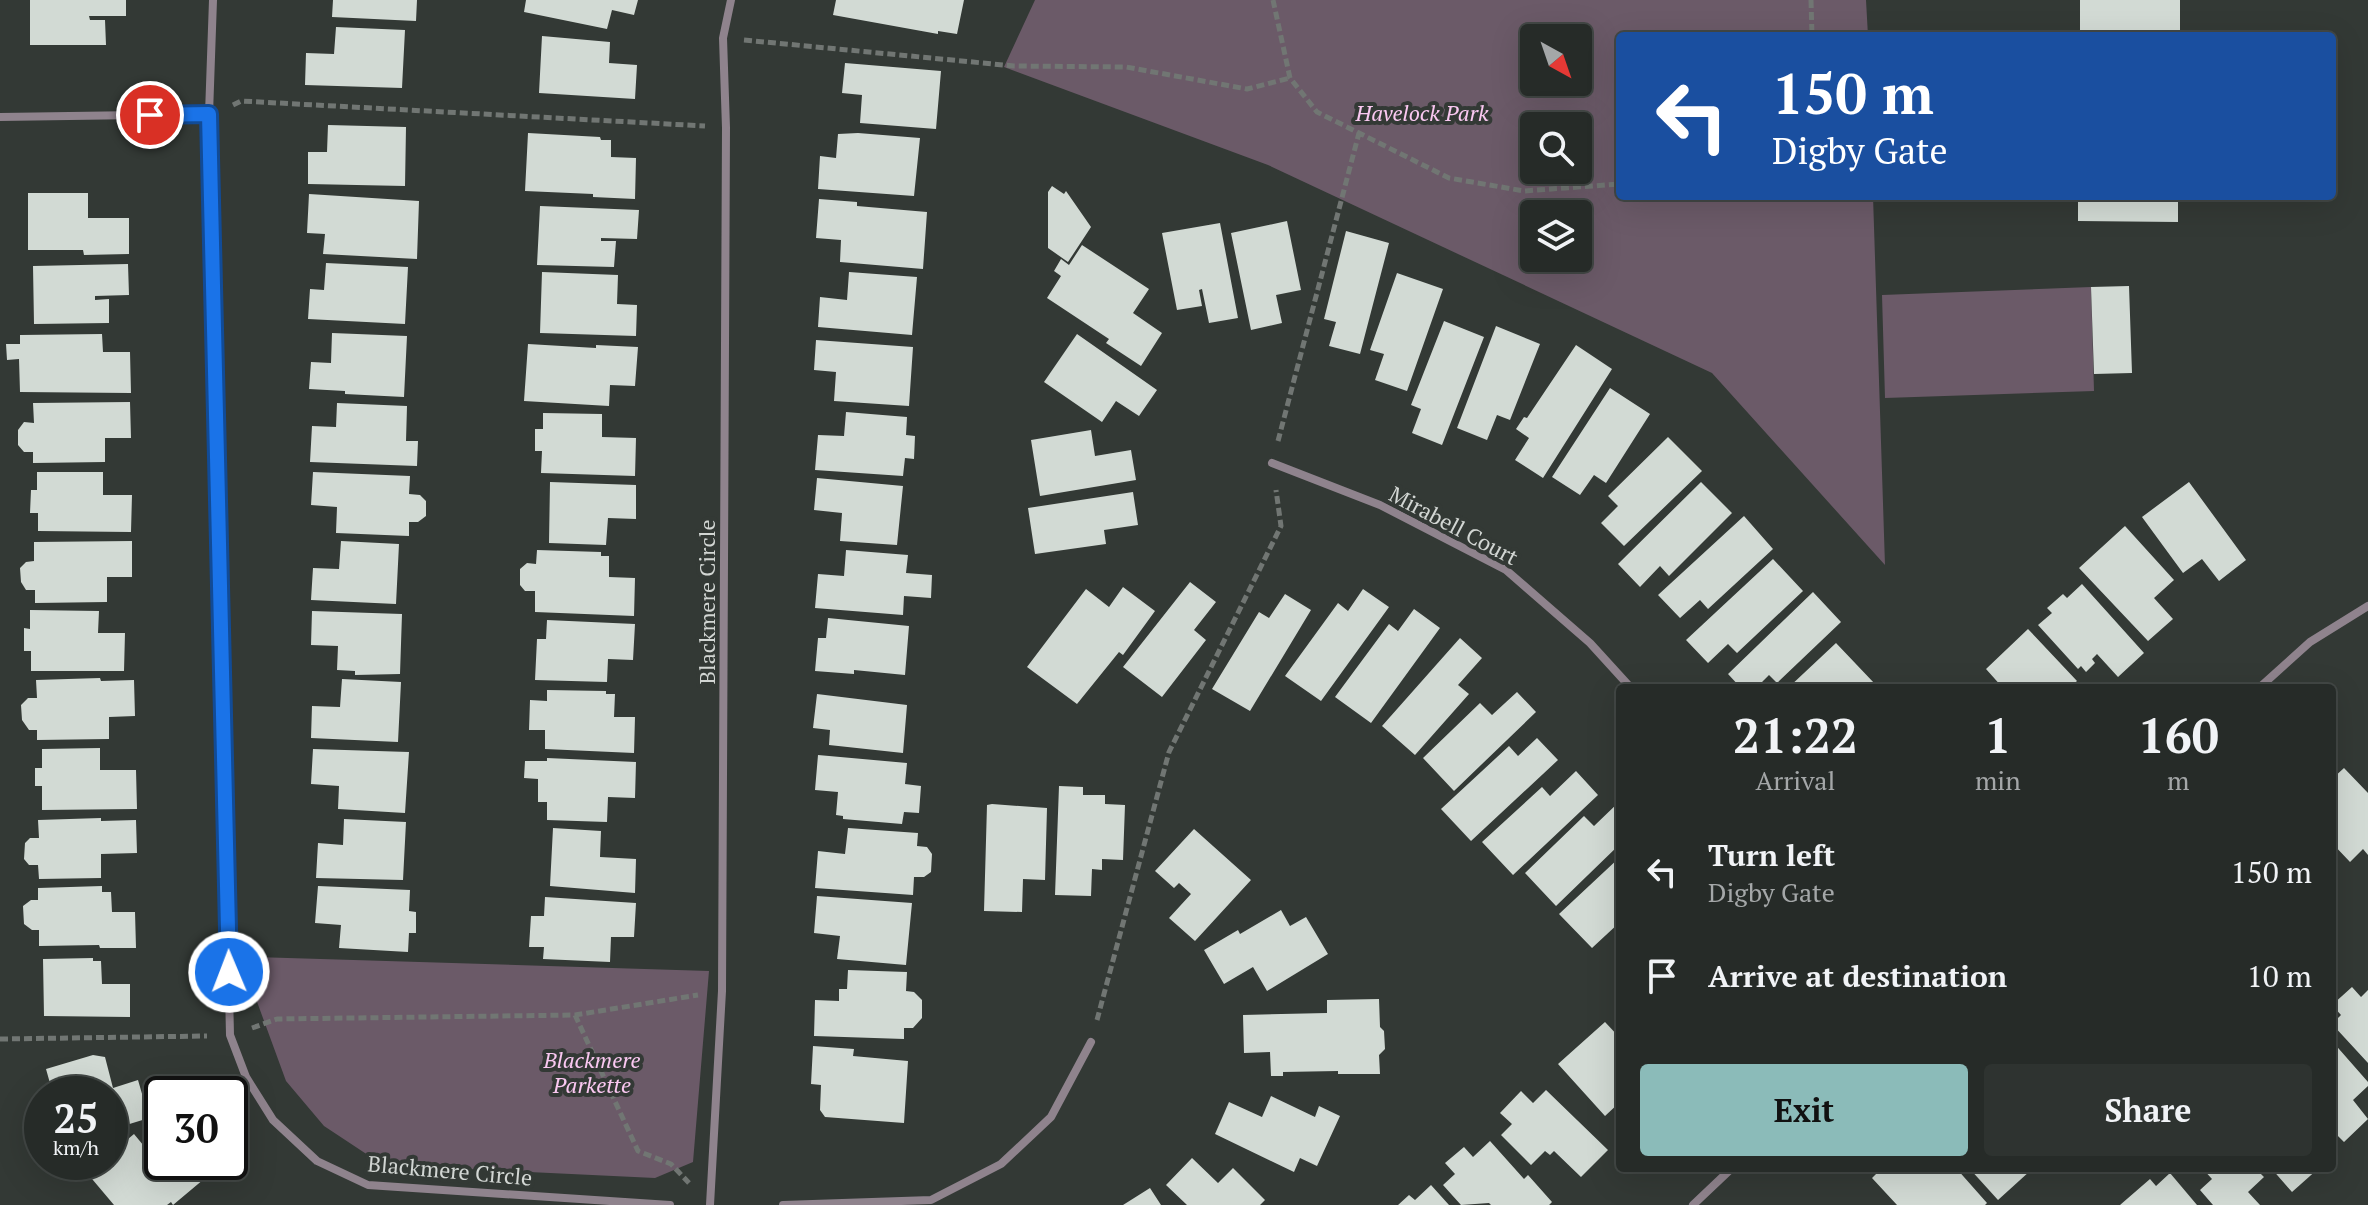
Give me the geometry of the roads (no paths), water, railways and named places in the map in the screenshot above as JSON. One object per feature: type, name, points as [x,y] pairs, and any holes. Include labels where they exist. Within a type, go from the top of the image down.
[{"type":"street","name":"Blackmere Circle","points":[[213,0],[209,114],[230,1035],[246,1077],[273,1120],[317,1161],[368,1185],[670,1205]]},
{"type":"street","name":"Blackmere Circle","points":[[710,1205],[722,991],[726,128],[723,38],[731,0]]},
{"type":"street","points":[[0,117],[209,114]]},
{"type":"street","name":"Mirabell Court","points":[[1272,463],[1380,505],[1506,570],[1590,643],[1627,684]]},
{"type":"street","points":[[2263,684],[2310,642],[2368,606]]},
{"type":"street","points":[[783,1205],[931,1200],[1001,1164],[1051,1117],[1091,1042]]},
{"type":"street","points":[[1693,1205],[1728,1172]]},
{"type":"park label","name":"Havelock Park","points":[[1422,112]]},
{"type":"park label","name":"Blackmere Parkette","points":[[592,1072]]}]
